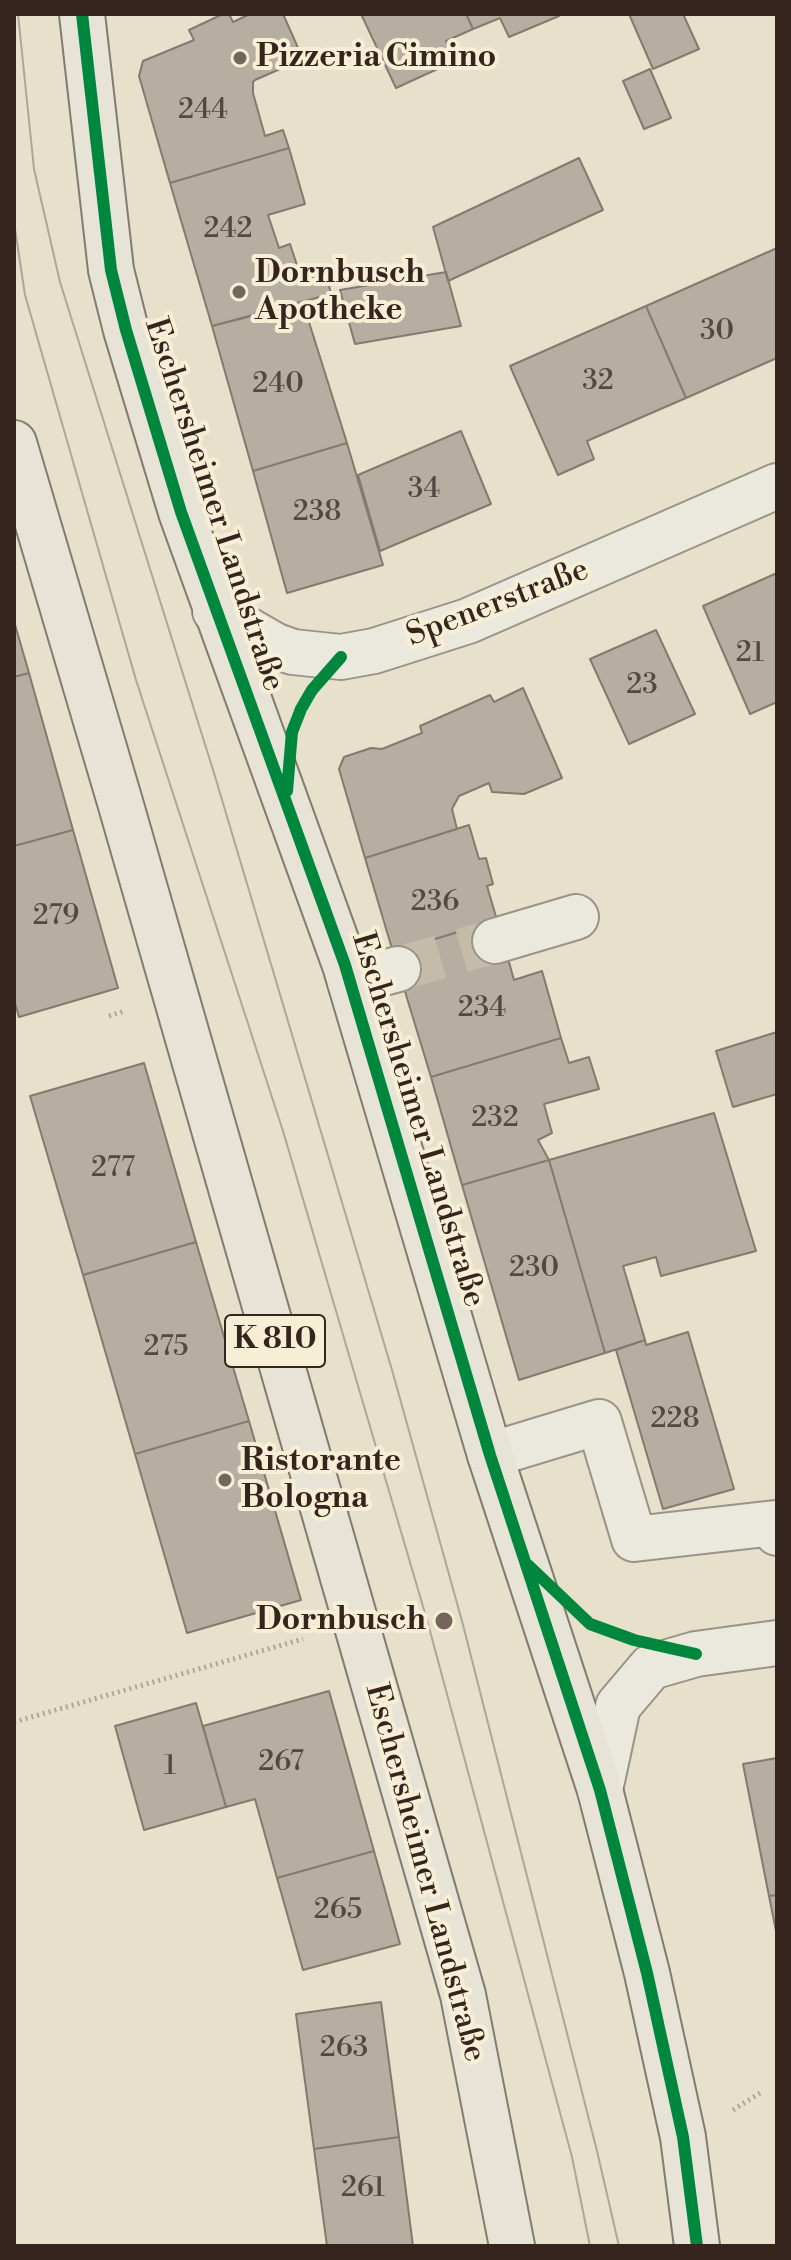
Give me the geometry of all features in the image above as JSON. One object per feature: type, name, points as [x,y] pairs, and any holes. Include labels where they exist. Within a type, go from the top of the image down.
[{"type":"main road","name":"Eschersheimer Landstraße","points":[[82,14],[111,270],[144,392],[215,611],[287,799],[350,982],[490,1455],[600,1790],[647,1973],[683,2137],[697,2246]]},
{"type":"main road","name":"Eschersheimer Landstraße","points":[[14,443],[125,817],[463,1995],[512,2246]]},
{"type":"street","name":"Spenerstraße","points":[[215,611],[276,646],[293,652],[341,657],[374,651],[468,621],[777,486]]},
{"type":"street","points":[[495,941],[576,917]]},
{"type":"street","points":[[350,982],[398,969]]},
{"type":"street","points":[[490,1455],[599,1422],[634,1539],[775,1523],[777,1533]]},
{"type":"street","points":[[600,1790],[618,1706],[651,1667],[696,1654],[777,1643]]},
{"type":"path","points":[[14,1722],[316,1636]]},
{"type":"path","points":[[721,2116],[760,2093]]},
{"type":"building","points":[[229,14],[233,22],[250,14],[283,14],[303,59],[255,80],[253,93],[265,136],[283,130],[289,148],[170,183],[139,76],[143,61],[194,40],[189,30]]},
{"type":"building","points":[[361,14],[466,14],[473,29],[446,41],[455,61],[396,88]]},
{"type":"building","points":[[466,14],[559,16],[509,37],[500,18],[473,29]]},
{"type":"building","points":[[629,14],[683,14],[699,49],[653,69]]},
{"type":"building","points":[[650,69],[671,118],[644,129],[623,81]]},
{"type":"building","points":[[289,148],[305,204],[268,215],[279,248],[290,244],[298,268],[307,280],[326,274],[331,294],[212,326],[170,183]]},
{"type":"building","points":[[579,158],[603,210],[448,281],[433,227]]},
{"type":"building","points":[[777,248],[777,358],[686,398],[646,306]]},
{"type":"building","points":[[446,272],[461,326],[355,344],[340,290]]},
{"type":"building","points":[[303,303],[347,443],[253,471],[212,326]]},
{"type":"building","points":[[646,306],[686,398],[587,441],[594,459],[558,475],[510,366]]},
{"type":"building","points":[[461,431],[491,504],[380,551],[358,475]]},
{"type":"building","points":[[347,443],[383,565],[287,593],[253,471]]},
{"type":"building","points":[[777,573],[777,702],[750,714],[703,606]]},
{"type":"building","points":[[14,621],[29,673],[14,677]]},
{"type":"building","points":[[656,630],[695,714],[629,744],[590,659]]},
{"type":"building","points":[[29,673],[73,830],[14,846],[14,677]]},
{"type":"building","points":[[523,688],[562,778],[524,794],[492,792],[489,783],[459,796],[452,809],[457,829],[365,858],[339,769],[344,757],[371,748],[382,749],[422,733],[420,726],[490,695],[494,702]]},
{"type":"building","points":[[469,825],[479,859],[486,858],[493,884],[487,886],[497,920],[393,952],[365,858]]},
{"type":"building","points":[[73,830],[118,988],[19,1017],[14,1000],[14,846]]},
{"type":"building","points":[[490,922],[507,955],[514,980],[542,971],[561,1038],[431,1077],[393,952]]},
{"type":"building","points":[[777,1032],[777,1094],[733,1107],[716,1051]]},
{"type":"building","points":[[561,1038],[569,1063],[589,1057],[599,1089],[544,1104],[552,1133],[538,1140],[549,1160],[462,1185],[431,1077]]},
{"type":"building","points":[[144,1063],[196,1242],[83,1275],[30,1096]]},
{"type":"building","points":[[714,1113],[756,1251],[661,1276],[656,1257],[623,1266],[645,1340],[605,1353],[549,1160]]},
{"type":"building","points":[[549,1160],[605,1353],[519,1380],[462,1185]]},
{"type":"building","points":[[196,1242],[249,1421],[135,1454],[83,1275]]},
{"type":"building","points":[[688,1332],[734,1489],[663,1509],[616,1350],[645,1340],[646,1345]]},
{"type":"building","points":[[249,1421],[301,1600],[187,1633],[135,1454]]},
{"type":"building","points":[[329,1691],[374,1851],[277,1878],[255,1799],[226,1807],[203,1726]]},
{"type":"building","points":[[196,1703],[226,1807],[144,1830],[115,1726]]},
{"type":"building","points":[[777,1758],[777,1895],[769,1896],[743,1764]]},
{"type":"building","points":[[374,1851],[400,1944],[303,1970],[277,1878]]},
{"type":"building","points":[[777,1895],[777,1936],[769,1896]]},
{"type":"building","points":[[381,2002],[399,2137],[314,2149],[296,2014]]},
{"type":"building","points":[[399,2137],[413,2246],[327,2246],[314,2149]]},
{"type":"tunnel","points":[[398,969],[495,941]]},
{"type":"tram line","points":[[18,14],[34,169],[60,282],[214,773],[392,1370],[462,1621],[619,2246]]},
{"type":"tram line","points":[[14,222],[25,295],[136,680],[283,1131],[427,1620],[572,2157],[590,2246]]},
{"type":"cycle path","points":[[82,14],[111,270],[126,330],[181,512],[345,965],[490,1455],[600,1790],[647,1973],[683,2137],[697,2246]]},
{"type":"cycle path","points":[[287,791],[292,732],[301,709],[312,690],[341,657]]},
{"type":"cycle path","points":[[528,1565],[590,1624],[634,1640],[696,1654]]},
{"type":"place","name":"Pizzeria Cimino","points":[[240,58]]},
{"type":"place","name":"Dornbusch Apotheke","points":[[239,292]]},
{"type":"place","name":"Ristorante Bologna","points":[[225,1480]]},
{"type":"place","name":"Dornbusch","points":[[444,1621]]}]
